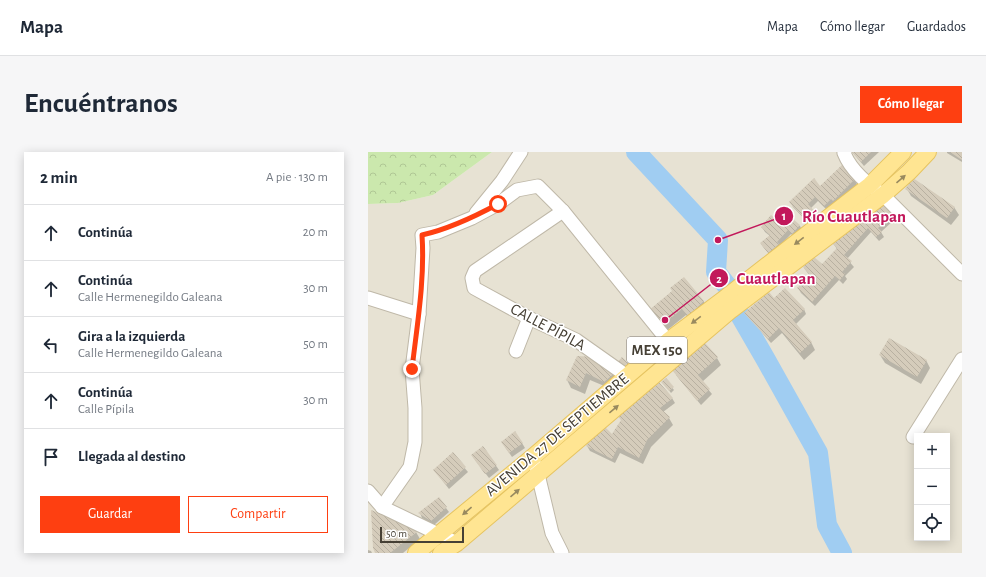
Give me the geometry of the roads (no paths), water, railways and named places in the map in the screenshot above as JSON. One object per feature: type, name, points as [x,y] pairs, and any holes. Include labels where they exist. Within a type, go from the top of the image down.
[{"type":"main road","name":"AVENIDA 27 DE SEPTIEMBRE","points":[[441,553],[456,543],[538,473],[728,304],[870,185],[903,152]]},
{"type":"main road","name":"AVENIDA 27 DE SEPTIEMBRE","points":[[416,553],[534,456],[668,341],[728,304],[882,195],[909,172],[928,152]]},
{"type":"street","points":[[472,218],[502,181],[521,152]]},
{"type":"street","points":[[845,152],[844,153],[848,162],[870,185],[962,274]]},
{"type":"street","points":[[382,507],[410,467],[415,442],[415,408],[412,369],[418,317],[423,248],[422,235],[438,232],[472,218],[498,204],[517,190],[538,186],[563,211],[668,341]]},
{"type":"street","name":"CALLE PÍPILA","points":[[563,211],[475,271],[472,278],[474,288],[529,318],[576,340],[627,376]]},
{"type":"street","points":[[368,298],[418,317]]},
{"type":"street","points":[[516,351],[529,318]]},
{"type":"street","points":[[913,437],[962,359]]},
{"type":"street","points":[[534,456],[552,533],[562,553]]},
{"type":"street","points":[[368,491],[382,507],[456,543]]},
{"type":"waterway","points":[[636,152],[718,240],[716,272],[727,286]]},
{"type":"waterway","points":[[740,315],[818,453],[827,525],[842,553]]},
{"type":"place","name":"Río Cuautlapan","points":[[718,240]]},
{"type":"place","name":"Cuautlapan","points":[[665,320]]}]
